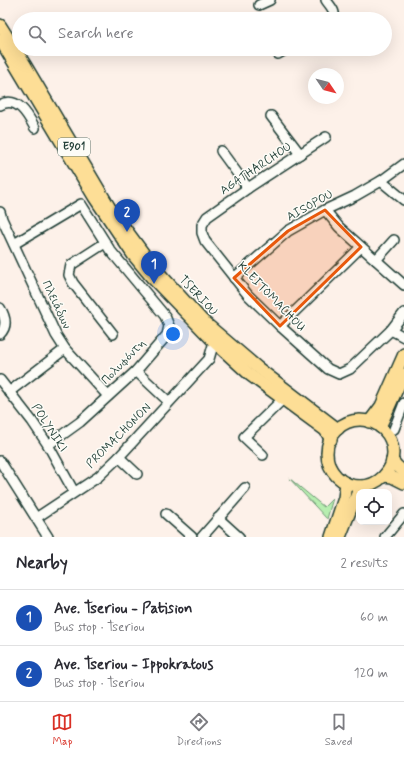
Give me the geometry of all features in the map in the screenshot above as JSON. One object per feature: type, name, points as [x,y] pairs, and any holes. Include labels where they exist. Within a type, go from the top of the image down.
[{"type":"main road","name":"TSERIOU","points":[[0,25],[12,44]]},
{"type":"main road","name":"TSERIOU","points":[[0,40],[86,185],[134,255],[152,278],[214,342],[250,375],[282,400],[325,430],[331,440]]},
{"type":"main road","name":"TSERIOU","points":[[19,56],[110,208],[153,266],[202,320],[257,367],[338,429]]},
{"type":"main road","points":[[369,422],[381,406],[404,354]]},
{"type":"main road","points":[[380,427],[403,378]]},
{"type":"main road","points":[[358,420],[369,422],[380,427],[386,433],[391,441],[393,450],[392,460],[390,467],[384,476],[377,482],[360,486],[346,483],[334,474],[330,466],[328,450],[331,440],[338,429],[347,423],[358,420]]},
{"type":"main road","points":[[392,460],[402,471]]},
{"type":"main road","points":[[384,476],[404,483]]},
{"type":"main road","points":[[331,537],[344,498],[346,483]]},
{"type":"main road","points":[[340,537],[360,486]]},
{"type":"street","points":[[259,5],[270,0]]},
{"type":"street","points":[[326,0],[334,12]]},
{"type":"street","points":[[0,105],[5,102],[12,102],[19,106],[25,112],[35,128]]},
{"type":"street","points":[[271,116],[300,154]]},
{"type":"street","name":"AGATHARCHOU","points":[[202,225],[207,217],[326,137]]},
{"type":"street","points":[[221,151],[248,188]]},
{"type":"street","name":"AISOPOU","points":[[234,278],[288,231],[381,181],[404,164]]},
{"type":"street","points":[[381,181],[404,200]]},
{"type":"street","name":"Πολυφόντη","points":[[14,244],[81,204],[105,243],[165,316],[169,326],[166,335],[136,371],[80,422],[48,446]]},
{"type":"street","points":[[325,210],[338,227],[404,284]]},
{"type":"street","name":"Πλειάδων","points":[[0,212],[56,335],[65,349],[108,396]]},
{"type":"street","name":"KLEITOMACHOU","points":[[202,225],[202,233],[205,241],[248,295],[328,369],[339,374],[350,369],[391,330]]},
{"type":"street","points":[[376,260],[394,240]]},
{"type":"street","points":[[105,243],[71,265],[69,275],[73,284],[113,334]]},
{"type":"street","points":[[280,326],[361,247]]},
{"type":"street","points":[[0,308],[4,314],[5,325],[0,334]]},
{"type":"street","points":[[404,313],[391,330],[404,337]]},
{"type":"street","name":"PROMACHONON","points":[[209,359],[214,342]]},
{"type":"street","points":[[9,392],[65,349]]},
{"type":"street","name":"PROMACHONON","points":[[36,518],[98,477],[119,457],[209,359],[226,352]]},
{"type":"street","points":[[136,371],[170,402]]},
{"type":"street","name":"POLYNIKI","points":[[0,380],[32,421],[74,492]]},
{"type":"street","points":[[263,455],[244,437],[282,400]]},
{"type":"street","points":[[394,429],[404,403]]},
{"type":"street","points":[[119,457],[137,474]]},
{"type":"street","points":[[0,461],[48,537]]},
{"type":"street","points":[[202,537],[245,488]]},
{"type":"street","points":[[166,514],[192,537]]},
{"type":"street","points":[[385,537],[404,514]]},
{"type":"street","points":[[218,518],[239,537]]},
{"type":"highlighted area","points":[[325,210],[361,247],[280,326],[234,278],[288,231]]},
{"type":"green space","points":[[289,478],[324,507],[333,498],[327,519]]},
{"type":"place","name":"Ave. Tseriou - Ippokratous","points":[[127,232]]},
{"type":"place","name":"Ave. Tseriou - Patision","points":[[154,284]]}]
